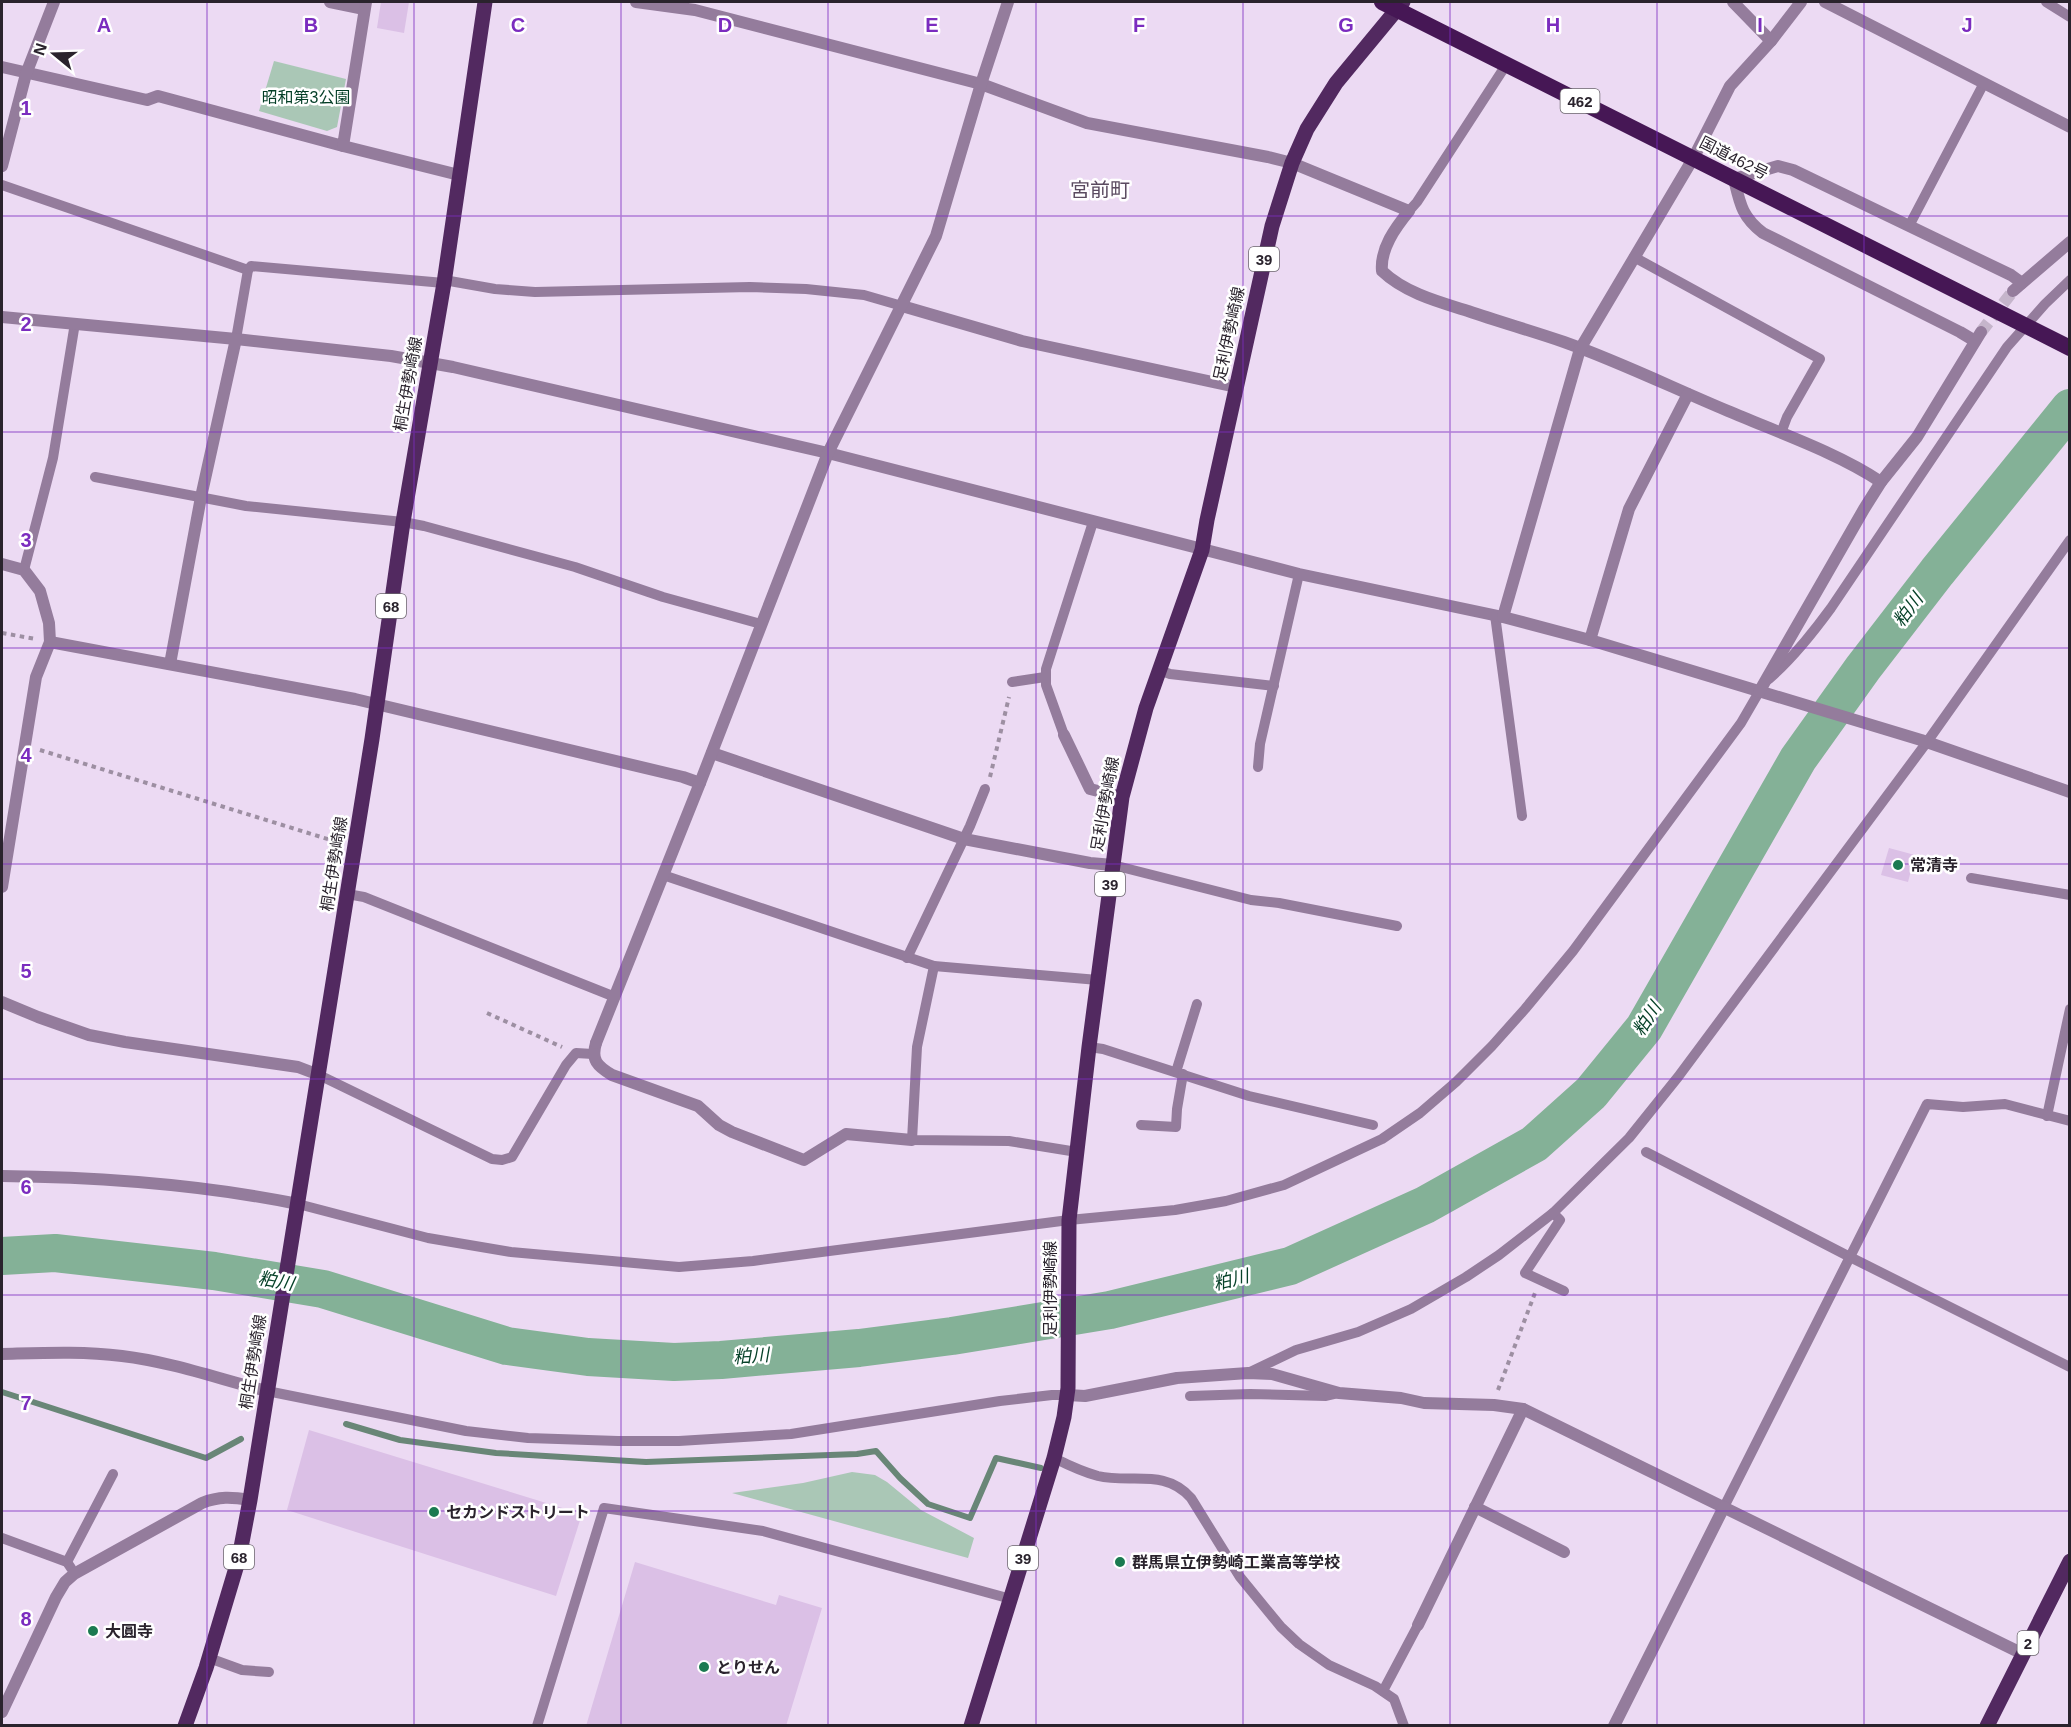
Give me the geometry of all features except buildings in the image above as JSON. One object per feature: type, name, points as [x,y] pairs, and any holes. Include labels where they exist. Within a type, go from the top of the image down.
[{"type":"highway","name":"国道462号","points":[[1394,4],[1506,65],[1694,157],[2070,348]]},
{"type":"main road","name":"桐生伊勢崎線","points":[[185,1725],[209,1658],[239,1558],[319,1075],[403,522],[444,281],[485,2]]},
{"type":"main road","name":"足利伊勢崎線","points":[[971,1725],[1054,1458],[1064,1417],[1067,1391],[1069,1224],[1089,1047],[1122,797],[1137,735],[1202,550],[1272,226],[1292,163],[1307,129],[1326,98],[1394,4]]},
{"type":"main road","name":"2","points":[[1987,1725],[2070,1561]]},
{"type":"street","points":[[2,166],[26,74],[54,2]]},
{"type":"street","points":[[330,2],[365,5],[343,146]]},
{"type":"street","points":[[636,2],[695,6],[981,84],[1087,123],[1268,156],[1292,163],[1409,211],[1397,226],[1381,262],[1382,271],[1390,279],[1443,303],[1580,349],[1781,433],[1864,470],[1881,482]]},
{"type":"street","points":[[912,1140],[846,1134],[804,1160],[732,1132],[719,1125],[698,1106],[612,1075],[602,1069],[595,1049],[828,453],[936,236],[1008,2]]},
{"type":"street","points":[[1733,2],[1771,41]]},
{"type":"street","points":[[1499,616],[1580,349],[1694,157],[1730,86],[1771,41],[1801,2]]},
{"type":"street","points":[[1825,2],[2070,127]]},
{"type":"street","points":[[2,67],[147,100],[158,96],[459,175]]},
{"type":"street","points":[[1764,690],[1881,482],[1917,436],[1978,337],[1960,332],[1763,233],[1750,223],[1742,210],[1734,179],[1778,166],[1793,170],[2011,275],[2017,287],[2070,242]]},
{"type":"street","points":[[902,306],[1022,341],[1236,387]]},
{"type":"street","points":[[2,316],[391,356],[465,369],[828,453],[1299,574],[1499,616],[1590,639],[1764,690],[1924,741],[2070,792]]},
{"type":"street","points":[[170,664],[201,497],[236,339]]},
{"type":"street","points":[[1590,639],[1629,509],[1688,394]]},
{"type":"street","points":[[2,564],[24,570],[40,591],[49,623],[50,642],[36,676],[2,886]]},
{"type":"street","points":[[50,642],[355,699],[700,783]]},
{"type":"street","points":[[1065,735],[1090,789],[1122,797]]},
{"type":"street","points":[[712,753],[964,839],[1090,863],[1113,865]]},
{"type":"street","points":[[2,1002],[89,1035],[298,1067],[319,1075]]},
{"type":"street","points":[[2,1176],[178,1187],[262,1197],[297,1207]]},
{"type":"street","points":[[2,1354],[80,1353],[124,1356],[172,1364],[267,1386]]},
{"type":"street","points":[[1067,1391],[1085,1396],[1177,1378],[1248,1373],[1272,1374],[1339,1393],[1401,1398],[1424,1403],[1494,1405],[1522,1409],[2023,1654]]},
{"type":"street","points":[[1418,1625],[1522,1409]]},
{"type":"street","points":[[2,1712],[56,1597],[65,1582],[74,1574],[202,1503],[214,1498],[228,1497],[249,1500]]},
{"type":"street","points":[[1475,1507],[1564,1552]]},
{"type":"street","points":[[1614,1725],[1724,1507]]},
{"type":"lane","points":[[2046,2],[2070,17]]},
{"type":"lane","points":[[1409,211],[1506,65]]},
{"type":"lane","points":[[1909,226],[1984,83]]},
{"type":"lane","points":[[2,185],[248,270]]},
{"type":"lane","points":[[1634,258],[1820,359],[1787,417],[1781,433]]},
{"type":"lane","points":[[236,339],[248,270],[251,266],[444,281],[495,289],[535,292],[750,287],[806,289],[864,295],[902,306]]},
{"type":"lane","points":[[297,1207],[417,1235],[511,1252],[679,1267],[753,1262],[1069,1224],[1226,1201],[1284,1185],[1382,1139],[1420,1113],[1456,1082],[1512,1024],[1573,951],[1764,690],[1831,608],[2007,347],[2030,328],[2070,280]]},
{"type":"lane","points":[[24,570],[53,458],[75,323]]},
{"type":"lane","points":[[95,477],[246,506],[403,522],[575,567],[663,597],[761,624]]},
{"type":"lane","points":[[1065,735],[1045,677],[1048,660],[1093,522]]},
{"type":"lane","points":[[1248,1373],[1296,1350],[1358,1332],[1411,1308],[1499,1255],[1553,1213],[1629,1138],[1678,1077],[2070,540]]},
{"type":"lane","points":[[1258,766],[1260,744],[1299,574]]},
{"type":"lane","points":[[1499,616],[1522,816]]},
{"type":"lane","points":[[1159,670],[1170,674],[1274,686]]},
{"type":"lane","points":[[1012,682],[1045,677]]},
{"type":"lane","points":[[907,958],[964,839],[985,789]]},
{"type":"lane","points":[[1113,865],[1251,900],[1279,903],[1397,926]]},
{"type":"lane","points":[[663,875],[934,966],[1098,980]]},
{"type":"lane","points":[[1971,878],[2070,895]]},
{"type":"lane","points":[[347,894],[364,897],[615,997]]},
{"type":"lane","points":[[934,966],[917,1047],[912,1140],[1010,1141],[1077,1152]]},
{"type":"lane","points":[[1141,1125],[1176,1126],[1179,1073],[1197,1004]]},
{"type":"lane","points":[[2047,1116],[2070,1009]]},
{"type":"lane","points":[[1089,1047],[1249,1096],[1373,1125]]},
{"type":"lane","points":[[319,1075],[492,1159],[502,1160],[512,1156],[566,1065],[576,1053],[595,1049]]},
{"type":"lane","points":[[1724,1507],[1927,1104],[1963,1107],[2006,1104],[2070,1121]]},
{"type":"lane","points":[[1646,1152],[2070,1367]]},
{"type":"lane","points":[[1553,1213],[1560,1220],[1525,1273],[1564,1291]]},
{"type":"lane","points":[[267,1386],[465,1431],[528,1438],[618,1442],[791,1434],[1067,1391]]},
{"type":"lane","points":[[1190,1396],[1250,1394],[1326,1396],[1339,1393]]},
{"type":"lane","points":[[1054,1458],[1100,1476],[1163,1480],[1182,1487],[1240,1578],[1281,1627],[1299,1644],[1329,1665],[1374,1686],[1394,1699],[1404,1725]]},
{"type":"lane","points":[[67,1562],[113,1474]]},
{"type":"lane","points":[[537,1725],[604,1508],[763,1531],[1011,1599]]},
{"type":"lane","points":[[2,1538],[67,1562],[74,1574]]},
{"type":"lane","points":[[1383,1691],[1418,1625]]},
{"type":"lane","points":[[209,1658],[242,1670],[270,1672]]},
{"type":"path","points":[[2,633],[50,642]]},
{"type":"path","points":[[985,789],[991,774],[1012,682]]},
{"type":"path","points":[[25,747],[334,840]]},
{"type":"path","points":[[488,1013],[576,1053]]},
{"type":"path","points":[[1494,1405],[1496,1394],[1540,1281]]},
{"type":"green space","name":"昭和第3公園","points":[[274,61],[346,79],[337,127],[327,131],[259,111]]},
{"type":"green space","points":[[852,1472],[875,1475],[921,1510],[974,1538],[968,1558],[732,1493],[803,1483]]},
{"type":"waterway","name":"粕川","points":[[2,1256],[55,1253],[214,1271],[323,1289],[507,1346],[588,1357],[674,1362],[859,1348],[952,1336],[1110,1310],[1290,1266],[1425,1205],[1534,1144],[1591,1093],[1644,1028],[1798,759],[1863,668],[1937,572],[2070,408]]},
{"type":"waterway","points":[[2,1392],[206,1458],[241,1439]]},
{"type":"waterway","points":[[346,1424],[400,1440],[496,1453],[646,1462],[857,1454],[876,1451],[928,1504],[970,1518],[996,1458],[1041,1468]]},
{"type":"tunnel","points":[[1981,332],[2013,291]]},
{"type":"place","name":"常清寺","points":[[1898,865]]},
{"type":"place","name":"セカンドストリート","points":[[434,1512]]},
{"type":"place","name":"群馬県立伊勢崎工業高等学校","points":[[1120,1562]]},
{"type":"place","name":"大圓寺","points":[[93,1631]]},
{"type":"place","name":"とりせん","points":[[704,1667]]},
{"type":"district","name":"宮前町","points":[[1100,190]]}]
